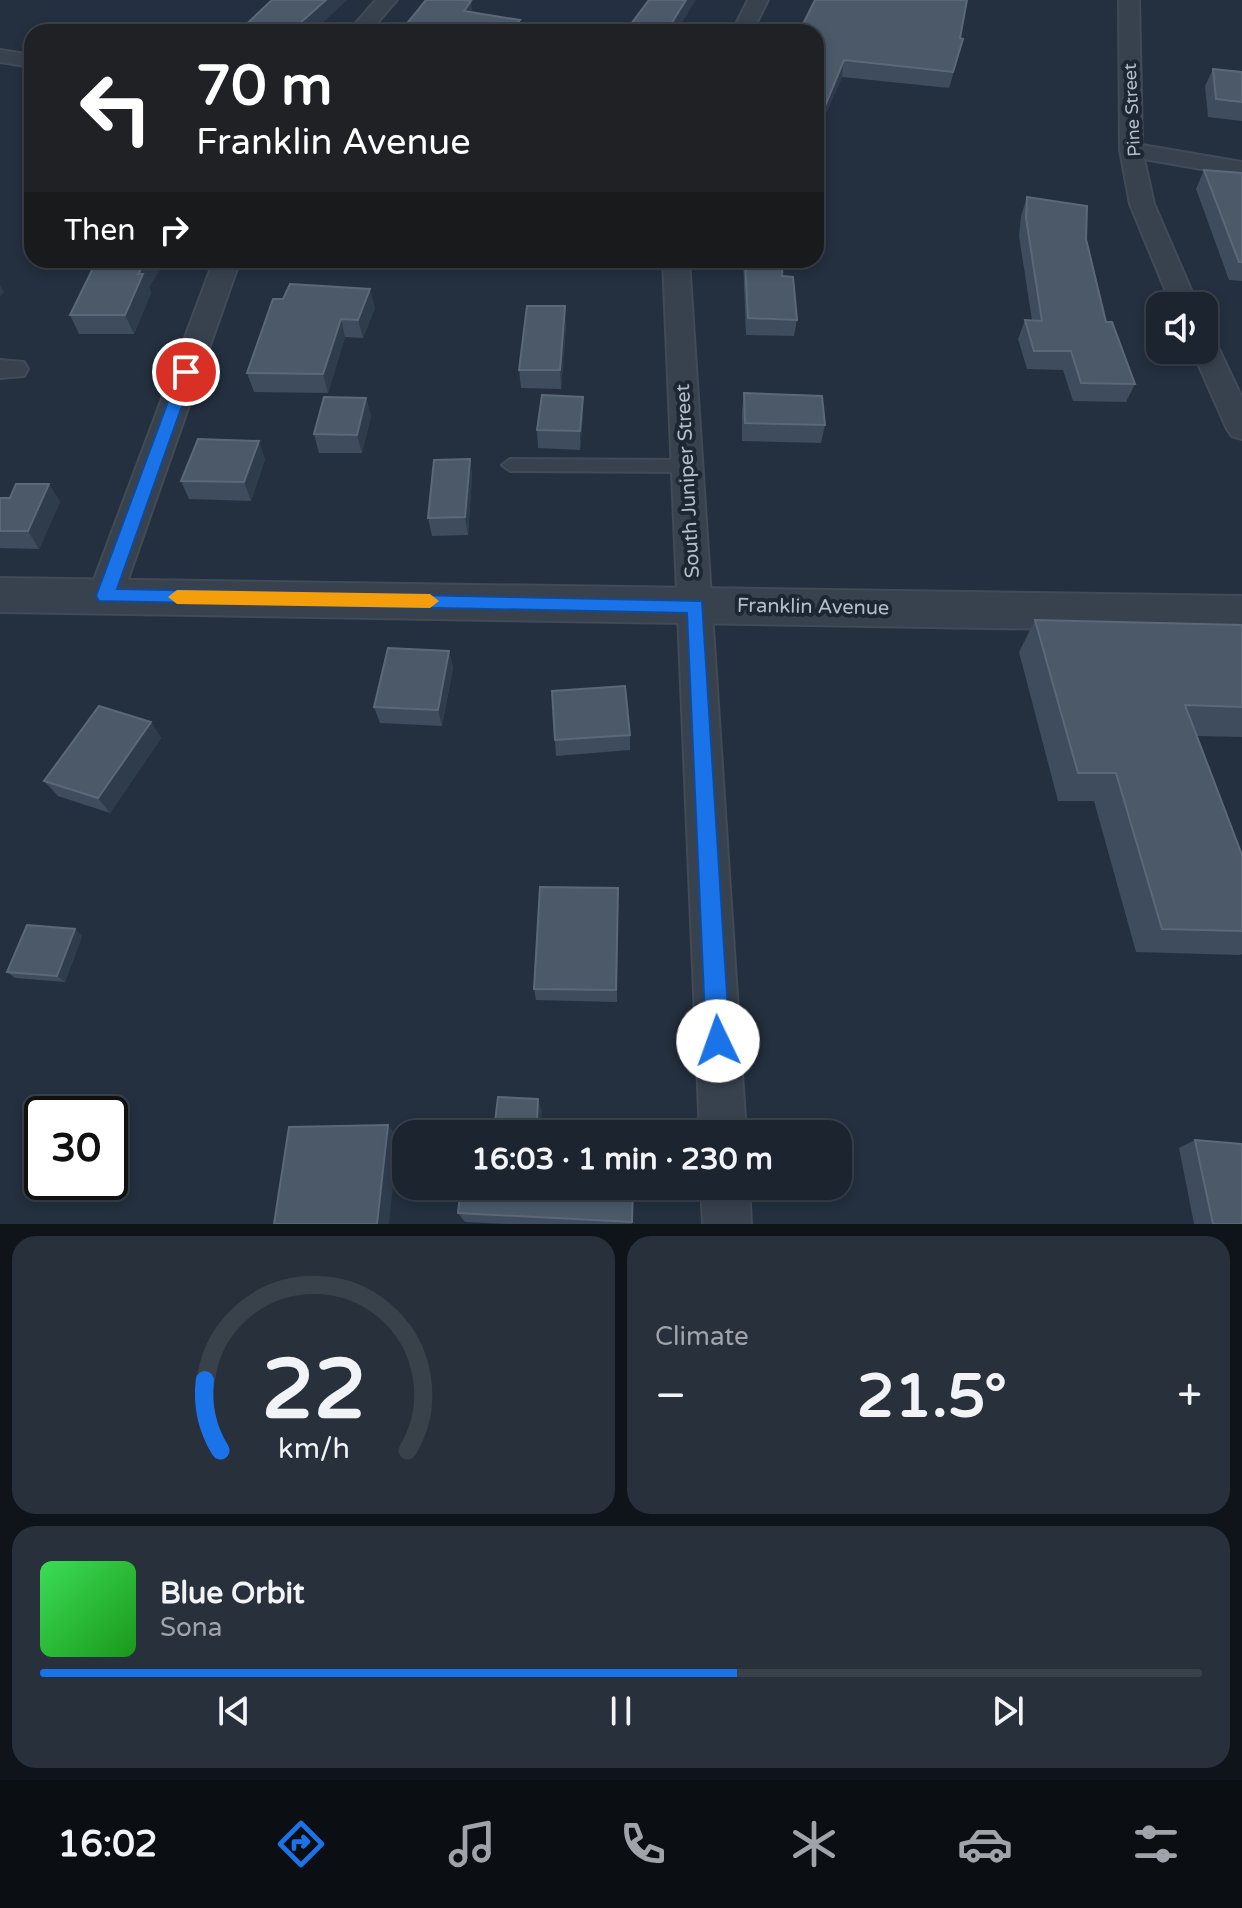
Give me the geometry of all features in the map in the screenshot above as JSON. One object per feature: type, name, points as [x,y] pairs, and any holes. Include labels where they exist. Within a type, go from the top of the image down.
[{"type":"street","points":[[365,24],[387,0]]},
{"type":"street","points":[[746,24],[758,0]]},
{"type":"street","name":"Pine Street","points":[[1129,0],[1131,150],[1142,204],[1179,292]]},
{"type":"street","points":[[0,56],[24,60]]},
{"type":"street","points":[[1131,150],[1242,169]]},
{"type":"street","points":[[105,596],[224,268]]},
{"type":"street","name":"South Juniper Street","points":[[676,268],[722,1120]]},
{"type":"street","points":[[1212,364],[1242,429]]},
{"type":"street","name":"Franklin Avenue","points":[[0,595],[1242,614]]},
{"type":"street","points":[[726,1200],[727,1224]]},
{"type":"lane","points":[[510,465],[686,466]]},
{"type":"building","points":[[272,0],[326,0],[299,24],[246,24]]},
{"type":"building","points":[[426,0],[471,1],[464,11],[520,20],[517,24],[406,24]]},
{"type":"building","points":[[649,0],[686,0],[671,24],[631,24]]},
{"type":"building","points":[[815,0],[967,0],[960,38],[963,39],[953,72],[844,60],[824,109],[824,24],[803,24]]},
{"type":"building","points":[[1213,69],[1242,72],[1242,102],[1216,99]]},
{"type":"building","points":[[1204,170],[1242,173],[1242,262],[1239,262]]},
{"type":"building","points":[[1027,197],[1087,206],[1086,239],[1106,322],[1112,322],[1135,384],[1081,383],[1071,351],[1034,351],[1025,320],[1042,321],[1026,218]]},
{"type":"building","points":[[93,268],[142,268],[138,274],[143,274],[125,315],[70,315]]},
{"type":"building","points":[[745,268],[782,268],[782,276],[793,277],[797,320],[748,318]]},
{"type":"building","points":[[290,284],[370,289],[358,320],[341,319],[323,374],[247,373],[273,299],[283,299]]},
{"type":"building","points":[[527,306],[565,306],[560,370],[519,370]]},
{"type":"building","points":[[744,393],[822,396],[825,425],[745,423]]},
{"type":"building","points":[[542,395],[583,397],[580,431],[537,430]]},
{"type":"building","points":[[324,397],[366,398],[357,435],[314,434]]},
{"type":"building","points":[[198,439],[259,441],[244,482],[181,481]]},
{"type":"building","points":[[470,459],[465,517],[428,518],[434,460]]},
{"type":"building","points":[[16,484],[49,484],[28,531],[0,531],[0,498],[10,498]]},
{"type":"building","points":[[1035,620],[1242,625],[1242,707],[1185,705],[1242,855],[1242,931],[1162,929],[1116,773],[1078,773]]},
{"type":"building","points":[[388,648],[449,651],[438,710],[374,707]]},
{"type":"building","points":[[625,686],[630,735],[555,740],[552,691]]},
{"type":"building","points":[[99,706],[151,722],[98,798],[44,781]]},
{"type":"building","points":[[540,887],[618,888],[616,990],[534,989]]},
{"type":"building","points":[[27,925],[75,929],[57,976],[7,972]]},
{"type":"building","points":[[498,1097],[538,1099],[537,1119],[557,1120],[495,1120]]},
{"type":"building","points":[[388,1125],[377,1224],[274,1224],[289,1127]]},
{"type":"building","points":[[1195,1140],[1242,1144],[1242,1224],[1213,1224]]},
{"type":"building","points":[[459,1200],[633,1200],[632,1222],[458,1213]]},
{"type":"slow traffic","points":[[177,597],[430,601]]},
{"type":"route","points":[[186,372],[105,596],[695,606],[718,1041]]}]
